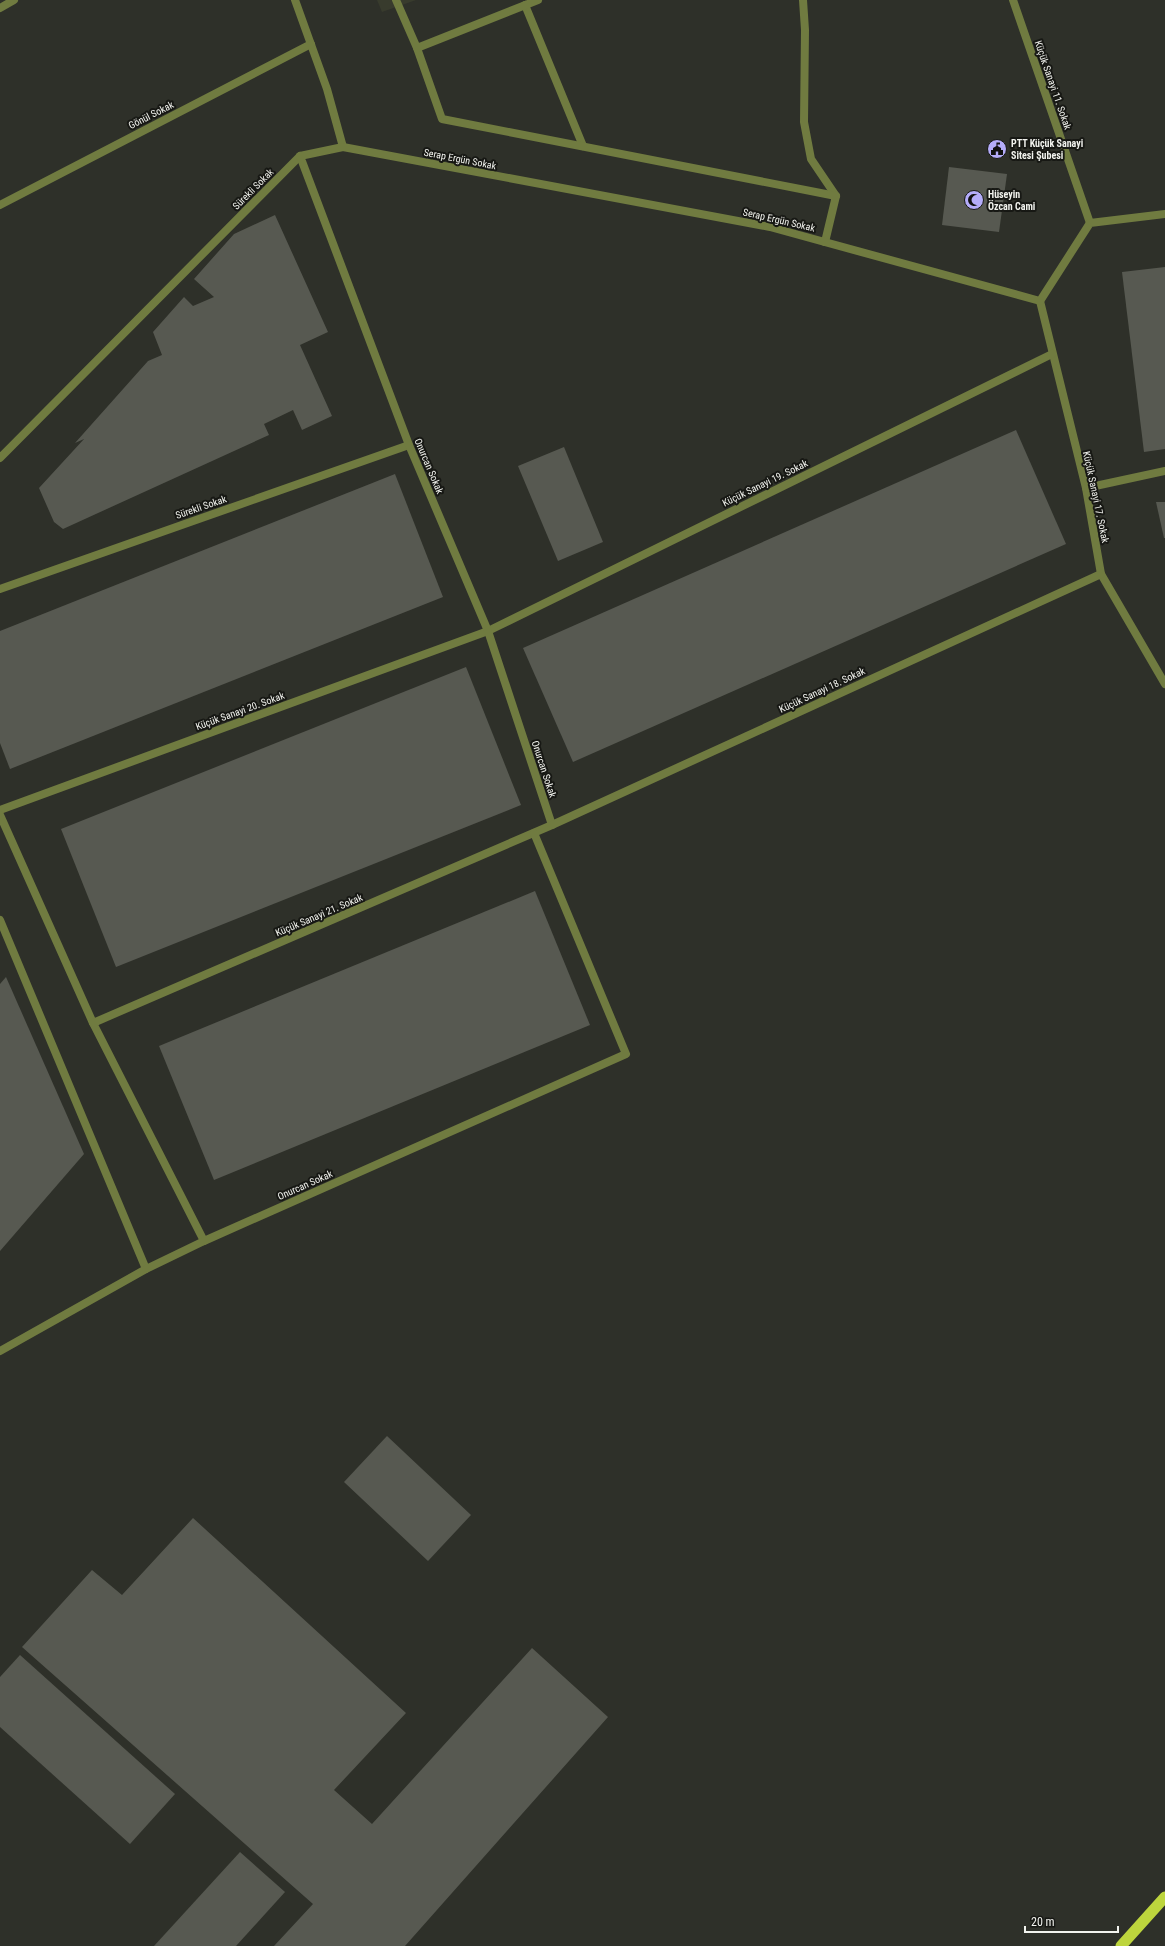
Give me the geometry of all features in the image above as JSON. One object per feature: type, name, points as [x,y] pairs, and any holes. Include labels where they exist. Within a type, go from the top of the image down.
[{"type":"highway","points":[[1121,1946],[1165,1897]]},
{"type":"street","points":[[0,8],[14,0]]},
{"type":"street","points":[[295,0],[328,89],[343,147],[300,156]]},
{"type":"street","points":[[396,0],[417,48],[442,119],[836,196]]},
{"type":"street","points":[[417,48],[538,0]]},
{"type":"street","points":[[803,0],[805,30],[804,122],[811,159],[836,196],[826,242]]},
{"type":"street","name":"Küçük Sanayi 11. Sokak","points":[[1013,0],[1090,223]]},
{"type":"street","points":[[525,5],[583,146]]},
{"type":"street","name":"Gönül Sokak","points":[[0,205],[311,44]]},
{"type":"street","name":"Serap Ergün Sokak","points":[[343,147],[770,227],[1040,301]]},
{"type":"street","name":"Onurcan Sokak","points":[[300,156],[409,445],[488,631],[552,825]]},
{"type":"street","name":"Sürekli Sokak","points":[[0,458],[300,156]]},
{"type":"street","points":[[1040,301],[1090,223],[1165,214]]},
{"type":"street","name":"Küçük Sanayi 17. Sokak","points":[[1040,301],[1086,488],[1101,574],[1165,684]]},
{"type":"street","name":"Küçük Sanayi 19. Sokak","points":[[488,631],[1052,354]]},
{"type":"street","name":"Sürekli Sokak","points":[[0,589],[409,445]]},
{"type":"street","points":[[1086,488],[1165,471]]},
{"type":"street","name":"Küçük Sanayi 18. Sokak","points":[[552,825],[1101,574]]},
{"type":"street","name":"Küçük Sanayi 20. Sokak","points":[[0,810],[488,631]]},
{"type":"street","points":[[0,815],[93,1023],[204,1241]]},
{"type":"street","name":"Küçük Sanayi 21. Sokak","points":[[93,1023],[552,825]]},
{"type":"street","name":"Onurcan Sokak","points":[[0,1351],[146,1269],[204,1241],[626,1054],[534,833]]},
{"type":"street","points":[[0,920],[146,1269]]},
{"type":"shaded area","points":[[377,0],[416,0],[382,12]]},
{"type":"building","name":"Hüseyin Özcan Cami","points":[[949,167],[1007,174],[999,232],[942,225]]},
{"type":"building","points":[[275,215],[328,332],[300,345],[332,416],[302,430],[293,410],[264,424],[269,435],[63,529],[54,522],[39,488],[84,439],[75,443],[148,361],[162,355],[153,332],[184,297],[193,306],[214,297],[194,279],[234,234]]},
{"type":"building","points":[[1165,267],[1165,449],[1144,452],[1122,272]]},
{"type":"building","points":[[1016,430],[1066,544],[573,762],[523,648]]},
{"type":"building","points":[[564,447],[603,542],[558,561],[518,466]]},
{"type":"building","points":[[395,474],[443,597],[10,769],[0,743],[0,631]]},
{"type":"building","points":[[1156,502],[1165,502],[1165,538],[1164,538]]},
{"type":"building","points":[[466,667],[521,805],[116,967],[61,829]]},
{"type":"building","points":[[535,891],[590,1025],[214,1180],[159,1046]]},
{"type":"building","points":[[6,977],[84,1154],[0,1251],[0,984]]},
{"type":"building","points":[[387,1436],[471,1515],[428,1561],[344,1482]]},
{"type":"building","points":[[193,1518],[406,1713],[334,1790],[372,1824],[532,1648],[608,1717],[405,1946],[274,1946],[313,1904],[22,1647],[92,1570],[122,1595]]},
{"type":"building","points":[[20,1655],[175,1794],[130,1844],[0,1727],[0,1677]]},
{"type":"building","points":[[240,1852],[285,1892],[236,1946],[154,1946]]},
{"type":"place","name":"PTT Küçük Sanayi Sitesi Şubesi","points":[[997,149]]},
{"type":"place","name":"Hüseyin Özcan Cami","points":[[974,200]]}]
